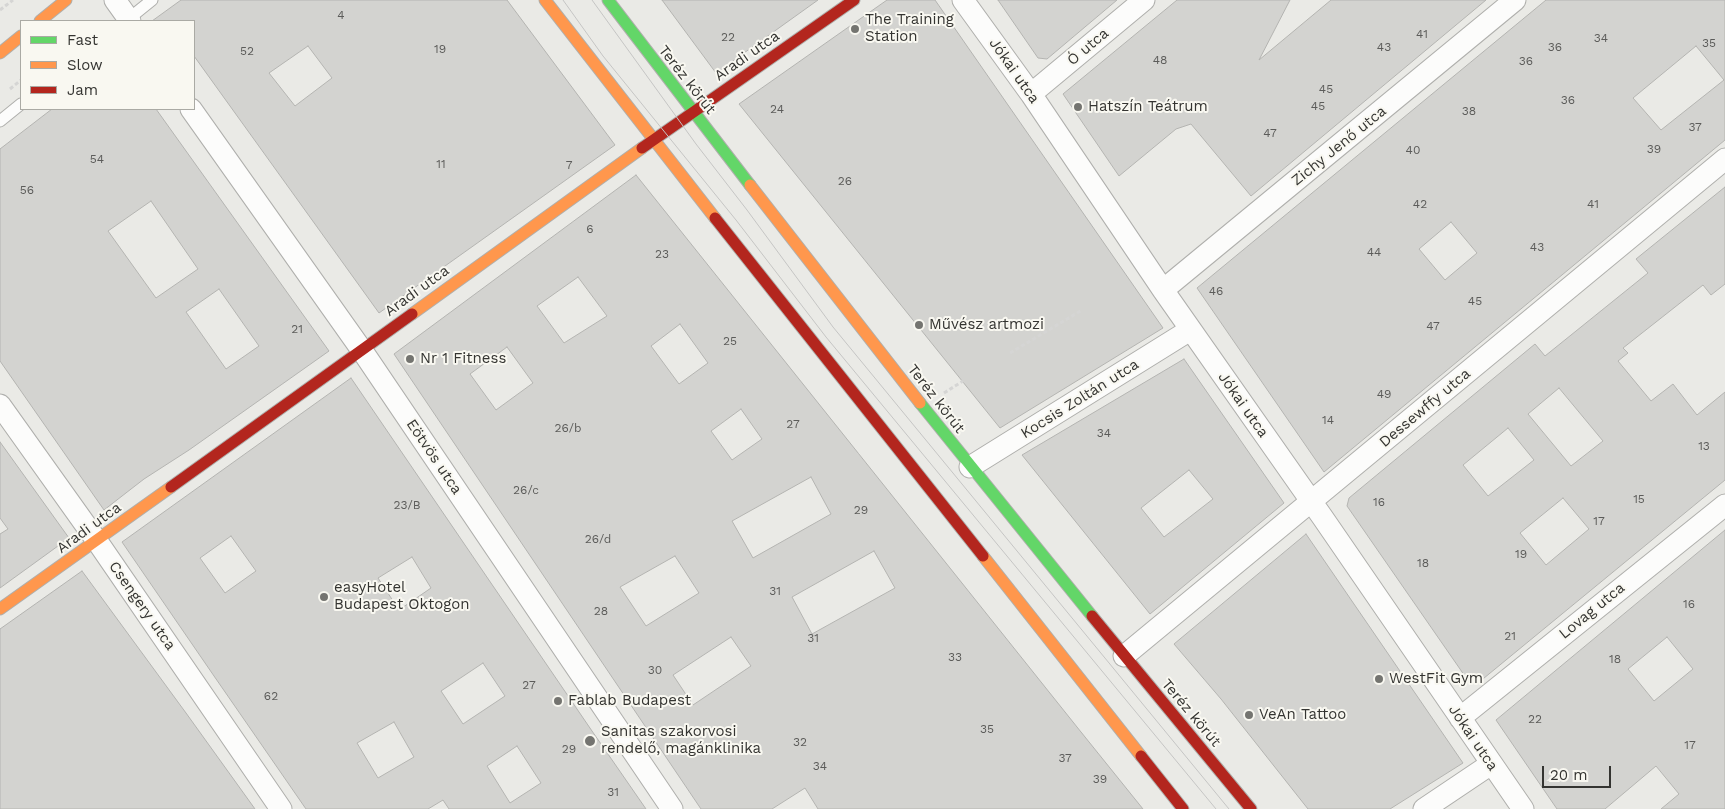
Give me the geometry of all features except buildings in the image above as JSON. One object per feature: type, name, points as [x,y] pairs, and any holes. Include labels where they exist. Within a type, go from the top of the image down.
[{"type":"main road","points":[[41,20],[66,0]]},
{"type":"main road","points":[[545,0],[653,140],[1183,809]]},
{"type":"main road","name":"Teréz körút","points":[[608,0],[692,112],[970,467],[1251,809]]},
{"type":"main road","name":"Aradi utca","points":[[0,609],[692,112],[854,0]]},
{"type":"main road","points":[[0,53],[20,37]]},
{"type":"street","points":[[115,0],[127,20]]},
{"type":"street","name":"Jókai utca","points":[[963,0],[1031,94],[1190,330],[1523,809]]},
{"type":"street","name":"Ó utca","points":[[1031,94],[1144,0]]},
{"type":"street","name":"Zichy Jenő utca","points":[[1163,290],[1515,0]]},
{"type":"street","name":"Eötvös utca","points":[[192,110],[361,349],[672,809]]},
{"type":"street","name":"Dessewffy utca","points":[[1124,656],[1725,159]]},
{"type":"street","name":"Kocsis Zoltán utca","points":[[970,467],[1190,330]]},
{"type":"street","name":"Csengery utca","points":[[0,405],[97,541],[281,809]]},
{"type":"street","name":"Lovag utca","points":[[1460,718],[1725,505]]},
{"type":"street","points":[[1424,809],[1491,764]]},
{"type":"lane","points":[[129,20],[152,0]]},
{"type":"lane","points":[[0,121],[20,105]]},
{"type":"path","points":[[0,10],[13,0]]},
{"type":"path","points":[[1010,353],[1082,310]]},
{"type":"tram line","points":[[563,0],[603,56],[736,220],[826,337],[1216,809]]},
{"type":"tram line","points":[[592,0],[696,144],[833,327],[1229,809]]},
{"type":"traffic: fast","points":[[608,0],[750,185]]},
{"type":"traffic: fast","points":[[920,403],[1092,616]]},
{"type":"traffic: slow","points":[[41,20],[66,0]]},
{"type":"traffic: slow","points":[[545,0],[715,218]]},
{"type":"traffic: slow","points":[[0,53],[20,37]]},
{"type":"traffic: slow","points":[[412,314],[642,148]]},
{"type":"traffic: slow","points":[[750,185],[920,403]]},
{"type":"traffic: slow","points":[[0,609],[171,487]]},
{"type":"traffic: slow","points":[[983,556],[1141,756]]},
{"type":"traffic: jam","points":[[642,148],[854,0]]},
{"type":"traffic: jam","points":[[715,218],[983,556]]},
{"type":"traffic: jam","points":[[171,487],[412,314]]},
{"type":"traffic: jam","points":[[1092,616],[1251,809]]},
{"type":"traffic: jam","points":[[1141,756],[1183,809]]},
{"type":"place","name":"The Training Station","points":[[855,29]]},
{"type":"place","name":"Hatszín Teátrum","points":[[1078,107]]},
{"type":"place","name":"Művész artmozi","points":[[919,325]]},
{"type":"place","name":"Nr 1 Fitness","points":[[410,359]]},
{"type":"place","name":"easyHotel Budapest Oktogon","points":[[324,597]]},
{"type":"place","name":"WestFit Gym","points":[[1379,679]]},
{"type":"place","name":"Fablab Budapest","points":[[558,701]]},
{"type":"place","name":"VeAn Tattoo","points":[[1249,715]]},
{"type":"place","name":"Sanitas szakorvosi rendelő, magánklinika","points":[[590,741]]}]
